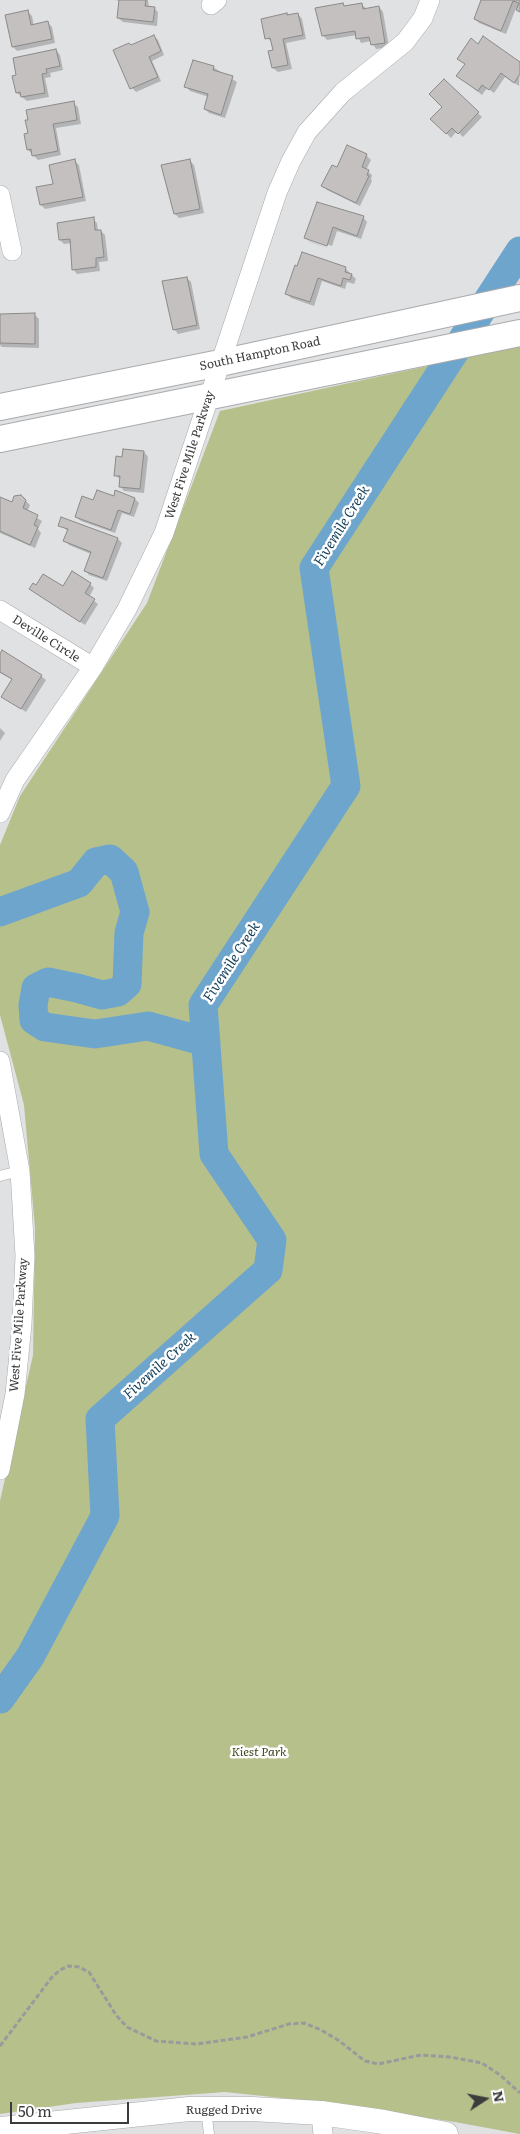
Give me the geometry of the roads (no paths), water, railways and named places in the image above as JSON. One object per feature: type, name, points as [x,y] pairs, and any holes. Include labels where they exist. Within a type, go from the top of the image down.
[{"type":"main road","name":"South Hampton Road","points":[[0,408],[513,300]]},
{"type":"main road","points":[[0,439],[511,335]]},
{"type":"street","name":"West Five Mile Parkway","points":[[1,808],[15,780],[93,667],[127,609],[164,533],[277,193],[291,161],[308,132],[331,105],[405,42],[423,18],[430,0]]},
{"type":"street","points":[[0,196],[12,251]]},
{"type":"street","name":"Deville Circle","points":[[0,610],[93,667]]},
{"type":"street","name":"West Five Mile Parkway","points":[[0,1061],[20,1171],[25,1256],[22,1324],[15,1394],[0,1470]]},
{"type":"street","name":"Rugged Drive","points":[[0,2129],[91,2126],[206,2109],[252,2109],[322,2124],[384,2122],[442,2134]]},
{"type":"lane","points":[[0,1176],[20,1171]]},
{"type":"lane","points":[[206,2109],[209,2134]]},
{"type":"waterway","name":"Fivemile Creek","points":[[0,1699],[30,1657],[105,1516],[100,1419],[268,1270],[272,1240],[214,1154],[203,1005],[346,786],[314,568],[520,251]]},
{"type":"waterway","points":[[0,912],[79,883],[96,862],[110,859],[124,872],[135,912],[129,933],[127,984],[118,992],[102,995],[48,982],[36,988],[33,1005],[34,1020],[45,1027],[95,1034],[148,1026],[206,1042]]},
{"type":"park label","name":"Kiest Park","points":[[259,1752]]}]
